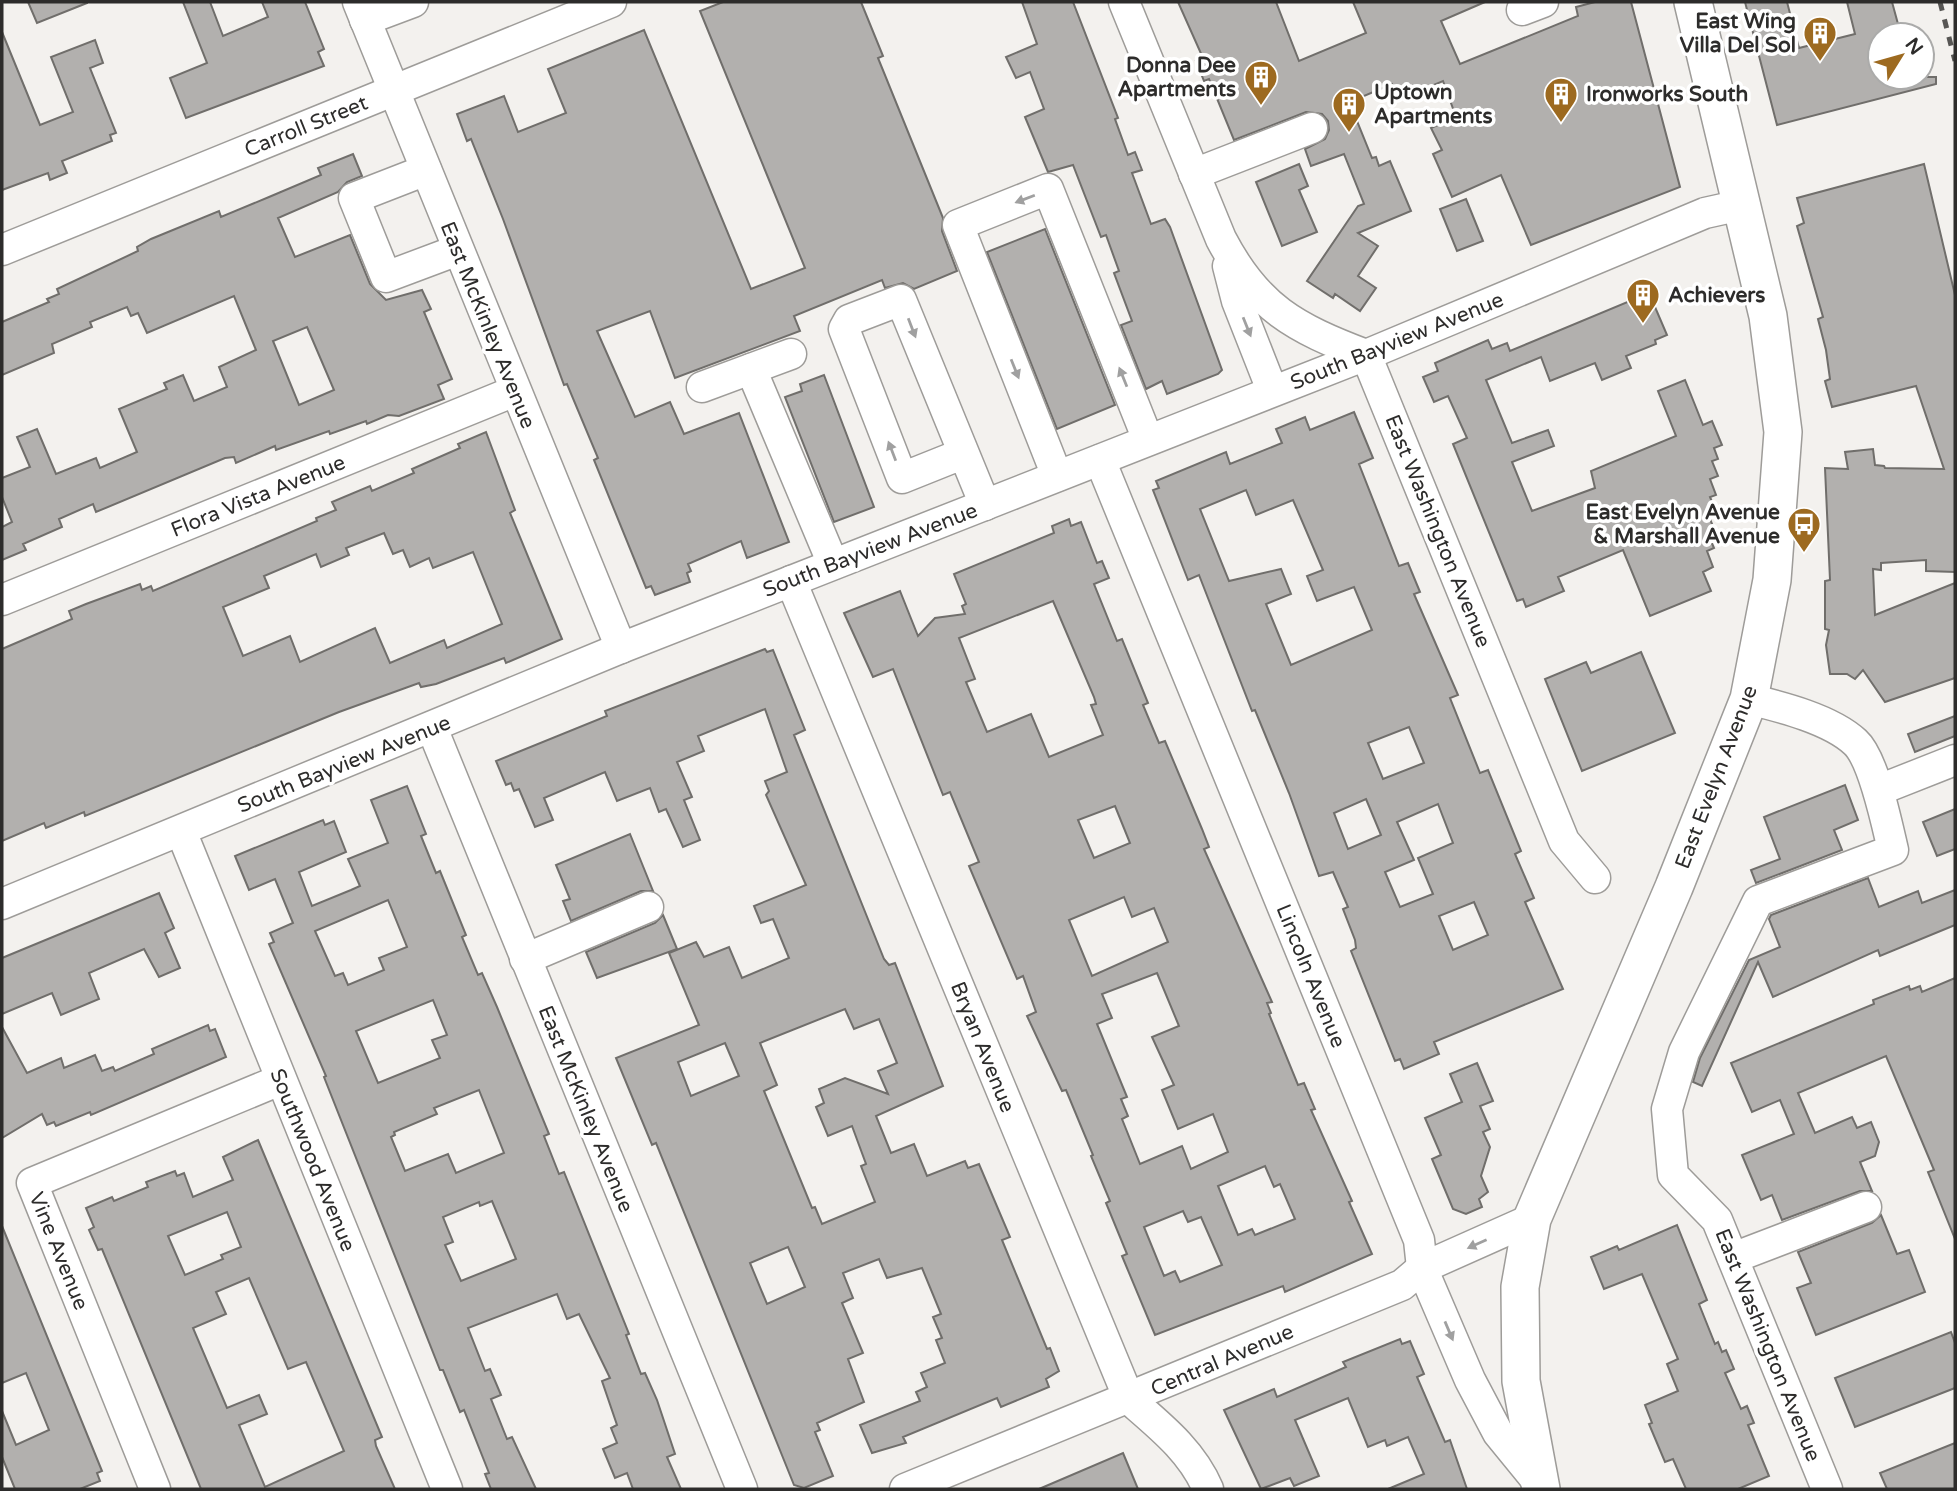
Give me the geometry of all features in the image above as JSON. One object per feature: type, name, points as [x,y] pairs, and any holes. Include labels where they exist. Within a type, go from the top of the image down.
[{"type":"main road","name":"East Evelyn Avenue","points":[[1540,1486],[1521,1381],[1520,1287],[1532,1219],[1674,887],[1749,699],[1772,580],[1783,432],[1768,316],[1693,2]]},
{"type":"street","points":[[362,11],[413,2]]},
{"type":"street","name":"Carroll Street","points":[[2,250],[611,2]]},
{"type":"street","points":[[1124,2],[1221,239],[1236,268],[1256,294],[1281,315],[1308,333],[1366,355]]},
{"type":"street","name":"East McKinley Avenue","points":[[362,11],[621,648]]},
{"type":"street","points":[[1194,174],[1312,128]]},
{"type":"street","points":[[425,170],[354,198],[386,277],[458,250]]},
{"type":"street","points":[[1057,476],[958,225],[1048,189],[1148,440]]},
{"type":"street","name":"South Bayview Avenue","points":[[2,904],[621,648],[1366,355],[1705,213],[1741,205]]},
{"type":"street","points":[[1221,239],[1237,301],[1272,390]]},
{"type":"street","points":[[962,454],[902,478],[844,329],[849,320],[901,300],[985,505]]},
{"type":"street","points":[[702,387],[791,354]]},
{"type":"street","name":"East Washington Avenue","points":[[1366,355],[1564,841],[1595,878]]},
{"type":"street","points":[[751,369],[833,565]]},
{"type":"street","name":"Flora Vista Avenue","points":[[2,600],[515,391]]},
{"type":"street","name":"Lincoln Avenue","points":[[1100,460],[1419,1240],[1422,1268],[1470,1380],[1498,1433],[1540,1486]]},
{"type":"street","name":"Bryan Avenue","points":[[791,581],[1129,1399],[1164,1429],[1198,1465],[1208,1489]]},
{"type":"street","points":[[1749,699],[1801,712],[1857,743],[1879,790],[1955,760]]},
{"type":"street","name":"East McKinley Avenue","points":[[432,728],[742,1489]]},
{"type":"street","name":"East Washington Avenue","points":[[1827,1489],[1717,1220],[1673,1175],[1667,1109],[1684,1052],[1758,901],[1893,850],[1879,790]]},
{"type":"street","name":"Southwood Avenue","points":[[181,831],[447,1489]]},
{"type":"street","points":[[525,959],[648,907]]},
{"type":"street","name":"Vine Avenue","points":[[155,1489],[32,1183],[280,1080]]},
{"type":"street","points":[[1733,1258],[1866,1207]]},
{"type":"street","name":"Central Avenue","points":[[905,1489],[1402,1285],[1422,1268],[1532,1219]]},
{"type":"building","points":[[28,2],[87,2],[87,3],[37,23]]},
{"type":"building","points":[[183,2],[210,2],[223,36],[268,17],[262,2],[305,2],[324,49],[318,52],[324,66],[186,118],[170,78],[207,63]]},
{"type":"building","points":[[723,2],[861,2],[883,56],[878,58],[943,218],[942,231],[957,271],[914,289],[903,283],[885,288],[882,280],[794,316],[800,331],[675,378],[650,311],[597,331],[635,417],[670,402],[684,434],[739,413],[789,542],[747,558],[741,541],[688,564],[691,571],[687,573],[690,582],[655,595],[651,586],[646,588],[594,460],[598,458],[567,384],[564,385],[503,219],[471,139],[467,141],[457,114],[504,96],[518,132],[566,113],[548,69],[644,30],[751,289],[805,268],[700,11]]},
{"type":"building","points":[[1022,2],[1073,2],[1118,118],[1115,119],[1128,155],[1135,152],[1142,170],[1132,173],[1151,224],[1165,219],[1170,227],[1222,370],[1218,374],[1167,394],[1162,381],[1146,389],[1121,325],[1132,321],[1114,273],[1119,271],[1106,235],[1101,237],[1073,165],[1048,172],[1025,117],[1044,109],[1030,72],[1016,78],[1006,57],[1037,44]]},
{"type":"building","points":[[1178,2],[1276,2],[1299,61],[1366,33],[1353,2],[1485,2],[1441,21],[1460,64],[1578,16],[1576,7],[1595,2],[1631,2],[1680,187],[1531,245],[1501,175],[1452,197],[1433,154],[1442,150],[1431,128],[1456,117],[1443,81],[1398,100],[1392,84],[1352,101],[1356,110],[1353,111],[1372,158],[1376,157],[1379,166],[1390,161],[1411,211],[1358,233],[1378,246],[1358,276],[1376,288],[1360,311],[1335,294],[1333,298],[1307,281],[1358,206],[1364,204],[1344,154],[1311,166],[1305,149],[1325,139],[1329,130],[1328,121],[1322,114],[1306,112],[1234,140],[1209,79],[1204,81],[1196,61],[1203,58]]},
{"type":"building","name":"East Wing Villa Del Sol","points":[[1745,2],[1787,2],[1799,48],[1855,34],[1847,2],[1892,2],[1897,21],[1866,21],[1866,91],[1909,91],[1777,125]]},
{"type":"building","points":[[2,32],[40,125],[73,112],[51,57],[95,40],[103,63],[90,68],[116,133],[110,135],[112,141],[62,161],[67,173],[50,180],[48,173],[2,190]]},
{"type":"building","points":[[353,154],[362,176],[347,182],[338,192],[278,218],[295,257],[350,235],[370,284],[386,300],[422,290],[431,309],[424,312],[452,379],[438,385],[444,399],[399,416],[388,415],[367,424],[366,421],[330,434],[329,431],[276,450],[275,446],[236,463],[234,457],[225,458],[96,512],[93,504],[59,519],[62,527],[23,544],[26,550],[2,560],[2,527],[12,522],[2,497],[2,478],[30,467],[17,437],[37,429],[56,474],[96,458],[100,468],[137,452],[119,409],[167,389],[164,383],[183,375],[194,401],[227,387],[219,367],[256,350],[234,296],[147,333],[138,313],[131,316],[127,307],[90,322],[92,327],[52,344],[54,353],[2,375],[2,322],[49,302],[47,299],[59,294],[57,289],[138,251],[137,247],[151,239],[219,211],[221,217],[321,175],[318,168]],"holes":[[[307,327],[334,390],[299,405],[273,341]]]},
{"type":"building","points":[[1299,164],[1308,186],[1299,190],[1317,232],[1282,246],[1256,182]]},
{"type":"building","points":[[1924,164],[1955,295],[1955,572],[1926,571],[1926,560],[1881,563],[1881,570],[1873,569],[1875,615],[1955,583],[1955,678],[1885,702],[1863,670],[1855,679],[1847,674],[1830,674],[1826,645],[1829,630],[1825,629],[1825,581],[1830,580],[1825,468],[1848,469],[1845,452],[1873,449],[1875,465],[1885,468],[1944,469],[1916,386],[1832,407],[1825,381],[1830,379],[1826,350],[1818,319],[1823,317],[1797,226],[1804,223],[1797,198]]},
{"type":"building","points":[[1466,199],[1483,241],[1457,251],[1440,209]]},
{"type":"building","points":[[1045,229],[1115,405],[1057,429],[987,252]]},
{"type":"building","points":[[1649,293],[1667,335],[1655,340],[1656,344],[1626,356],[1631,368],[1602,380],[1595,363],[1550,381],[1541,357],[1486,380],[1512,443],[1548,430],[1554,446],[1512,462],[1532,511],[1595,488],[1591,471],[1676,436],[1658,391],[1685,380],[1703,425],[1712,421],[1722,445],[1714,448],[1718,459],[1712,461],[1718,476],[1710,479],[1716,495],[1710,497],[1715,509],[1707,512],[1715,531],[1708,534],[1714,548],[1707,551],[1713,567],[1703,572],[1711,591],[1650,616],[1623,550],[1558,577],[1564,591],[1526,607],[1523,599],[1517,601],[1453,444],[1467,438],[1448,396],[1434,402],[1423,377],[1438,371],[1435,363],[1488,340],[1492,349],[1507,343],[1510,351]]},
{"type":"building","points":[[824,375],[874,507],[834,522],[785,397],[802,391],[800,384]]},
{"type":"building","points":[[1354,412],[1373,458],[1359,464],[1399,566],[1408,563],[1420,592],[1414,594],[1458,695],[1450,698],[1480,773],[1488,770],[1521,851],[1515,854],[1534,898],[1525,902],[1563,989],[1434,1042],[1439,1054],[1404,1069],[1400,1059],[1395,1061],[1351,951],[1356,948],[1343,909],[1348,907],[1333,872],[1319,876],[1289,793],[1255,710],[1252,711],[1199,575],[1188,580],[1153,490],[1159,488],[1156,481],[1226,452],[1230,464],[1282,443],[1276,429],[1305,417],[1310,430]],"holes":[[[1246,490],[1256,515],[1293,500],[1323,570],[1307,576],[1317,601],[1354,587],[1372,630],[1291,665],[1266,604],[1291,594],[1281,569],[1229,581],[1200,509]],[[1409,727],[1424,763],[1383,779],[1368,743]],[[1366,799],[1381,835],[1348,849],[1334,813]],[[1438,804],[1453,843],[1418,858],[1433,894],[1400,907],[1385,872],[1414,860],[1397,822]],[[1474,902],[1488,935],[1453,950],[1439,916]]]},
{"type":"building","points":[[486,432],[515,510],[510,513],[562,639],[506,663],[504,658],[436,684],[421,687],[419,683],[339,712],[85,816],[84,812],[46,828],[44,823],[2,841],[2,649],[72,619],[69,611],[86,604],[140,584],[142,590],[151,586],[153,591],[317,521],[316,518],[336,510],[332,502],[370,486],[372,491],[414,473],[412,469],[460,448],[458,444]],"holes":[[[384,533],[393,554],[403,550],[410,567],[429,558],[433,568],[473,552],[502,624],[447,648],[444,640],[390,663],[375,628],[300,662],[290,636],[243,656],[223,607],[269,588],[264,576],[316,554],[321,567],[349,555],[346,548]]]},
{"type":"building","points":[[1069,519],[1071,526],[1081,522],[1097,563],[1102,561],[1109,578],[1094,584],[1117,641],[1122,639],[1148,703],[1143,705],[1159,743],[1165,741],[1202,829],[1209,847],[1204,849],[1272,1002],[1267,1003],[1271,1013],[1269,1014],[1298,1085],[1304,1083],[1315,1109],[1311,1110],[1352,1201],[1349,1202],[1372,1254],[1285,1292],[1283,1286],[1155,1335],[1122,1256],[1127,1254],[1106,1203],[1110,1201],[1091,1156],[1093,1155],[1066,1090],[1062,1091],[1027,1016],[1036,1012],[1023,976],[1017,979],[969,866],[979,862],[950,792],[943,795],[893,669],[873,677],[844,613],[900,591],[918,636],[935,618],[965,614],[962,606],[966,604],[954,574],[1054,533],[1052,526]],"holes":[[[1053,601],[1094,697],[1096,704],[1091,705],[1103,735],[1049,757],[1031,714],[987,732],[966,682],[975,679],[959,638]],[[1115,806],[1130,843],[1094,858],[1078,820]],[[1124,897],[1132,917],[1154,908],[1168,942],[1092,976],[1069,920]],[[1157,973],[1179,1026],[1152,1037],[1174,1085],[1162,1090],[1178,1129],[1213,1114],[1228,1152],[1191,1169],[1182,1146],[1140,1164],[1122,1119],[1128,1116],[1121,1099],[1127,1097],[1097,1024],[1112,1018],[1102,994]],[[1265,1166],[1274,1187],[1280,1184],[1295,1219],[1255,1235],[1252,1229],[1238,1235],[1218,1186]],[[1183,1211],[1188,1222],[1201,1217],[1222,1265],[1180,1282],[1175,1271],[1164,1276],[1144,1227]]]},
{"type":"building","points":[[765,649],[767,652],[773,650],[805,730],[794,735],[884,959],[889,965],[895,963],[943,1086],[876,1116],[891,1153],[914,1144],[927,1176],[965,1161],[968,1168],[979,1164],[1010,1237],[1002,1240],[1047,1349],[1050,1348],[1059,1371],[1046,1379],[1049,1387],[1001,1407],[997,1398],[903,1437],[906,1443],[872,1453],[860,1425],[920,1401],[916,1392],[927,1387],[921,1373],[945,1363],[936,1340],[942,1338],[933,1317],[941,1314],[922,1268],[887,1278],[879,1259],[843,1273],[853,1298],[842,1303],[863,1353],[848,1359],[864,1402],[817,1423],[820,1430],[815,1432],[833,1476],[804,1488],[794,1485],[656,1143],[652,1145],[616,1058],[699,1025],[669,953],[696,942],[704,957],[729,947],[742,978],[789,958],[773,919],[761,923],[754,906],[806,885],[766,795],[769,791],[765,781],[787,772],[765,709],[698,736],[704,751],[677,762],[692,797],[684,800],[700,840],[683,847],[666,809],[659,812],[650,788],[617,801],[605,772],[544,798],[553,820],[535,827],[519,789],[514,791],[511,783],[506,785],[496,761],[607,716],[605,711]],"holes":[[[845,1009],[854,1029],[879,1019],[897,1063],[878,1071],[888,1094],[845,1078],[819,1089],[824,1103],[816,1107],[828,1136],[852,1126],[866,1164],[861,1166],[875,1202],[822,1224],[815,1207],[812,1208],[764,1091],[777,1085],[760,1043]],[[725,1043],[739,1076],[691,1096],[678,1062]],[[788,1247],[805,1287],[767,1304],[750,1263]]]},
{"type":"building","points":[[1641,652],[1675,733],[1582,771],[1545,679],[1586,662],[1591,673]]},
{"type":"building","points":[[1955,716],[1955,736],[1915,752],[1908,734]]},
{"type":"building","points":[[1845,785],[1858,820],[1834,830],[1842,850],[1756,883],[1751,870],[1780,859],[1764,817]]},
{"type":"building","points":[[407,786],[426,834],[421,836],[436,873],[440,871],[466,935],[462,937],[478,975],[482,973],[497,1007],[549,1134],[544,1136],[559,1174],[564,1172],[629,1334],[626,1335],[641,1374],[645,1373],[657,1400],[675,1454],[667,1457],[681,1489],[633,1489],[627,1473],[615,1478],[603,1449],[617,1443],[611,1428],[617,1425],[602,1381],[610,1378],[579,1314],[567,1319],[557,1294],[468,1328],[485,1371],[490,1369],[501,1395],[491,1399],[507,1439],[512,1437],[536,1489],[491,1489],[485,1474],[489,1473],[464,1410],[460,1412],[443,1370],[440,1370],[324,1077],[326,1076],[269,944],[274,942],[270,933],[293,923],[275,879],[249,890],[235,856],[323,820],[325,825],[334,821],[346,852],[299,872],[312,906],[351,890],[360,886],[348,859],[388,843],[371,800]],"holes":[[[388,900],[407,947],[379,958],[384,970],[348,985],[343,973],[335,976],[315,931]],[[433,1000],[447,1035],[432,1040],[440,1058],[378,1083],[356,1031]],[[479,1090],[504,1153],[456,1173],[448,1154],[405,1171],[391,1137],[395,1135],[394,1132],[437,1114],[434,1108]],[[492,1201],[516,1259],[461,1281],[445,1245],[453,1242],[443,1217],[479,1202],[480,1206]]]},
{"type":"building","points":[[1955,809],[1955,849],[1937,856],[1923,822]]},
{"type":"building","points":[[630,834],[653,891],[641,891],[571,921],[563,901],[570,899],[556,865]]},
{"type":"building","points":[[1868,878],[1879,907],[1918,891],[1922,903],[1955,890],[1955,925],[1880,956],[1878,950],[1773,997],[1758,962],[1702,1086],[1693,1082],[1700,1058],[1749,960],[1780,947],[1769,919],[1771,915]]},
{"type":"building","points":[[159,893],[174,928],[165,933],[180,968],[159,977],[144,949],[89,973],[99,999],[61,1015],[52,993],[2,1014],[2,958]]},
{"type":"building","points":[[663,915],[677,949],[597,978],[586,952],[655,923]]},
{"type":"building","points":[[1955,978],[1955,1239],[1928,1172],[1934,1170],[1886,1056],[1798,1093],[1815,1133],[1852,1117],[1857,1128],[1871,1122],[1879,1142],[1875,1156],[1860,1162],[1872,1191],[1860,1191],[1782,1220],[1772,1195],[1761,1200],[1742,1155],[1794,1134],[1780,1100],[1752,1112],[1731,1063],[1874,1004],[1873,1000],[1909,986],[1910,990],[1920,986],[1922,992]]},
{"type":"building","points":[[208,1025],[210,1031],[215,1029],[226,1057],[91,1115],[90,1112],[56,1126],[54,1122],[47,1125],[42,1114],[2,1138],[2,1027],[27,1073],[61,1058],[64,1068],[95,1055],[102,1071],[113,1067],[115,1071],[154,1054],[152,1049]]},
{"type":"building","points":[[1477,1063],[1493,1101],[1480,1106],[1490,1129],[1483,1132],[1490,1147],[1481,1176],[1488,1192],[1479,1199],[1482,1207],[1466,1214],[1453,1209],[1432,1159],[1441,1155],[1425,1118],[1462,1102],[1450,1074]]},
{"type":"building","points":[[258,1140],[382,1437],[375,1440],[376,1446],[395,1489],[201,1489],[102,1249],[98,1250],[89,1230],[94,1227],[86,1208],[112,1197],[114,1201],[148,1187],[146,1182],[175,1171],[177,1176],[184,1173],[193,1197],[233,1180],[223,1157]],"holes":[[[227,1212],[241,1247],[221,1255],[223,1259],[185,1275],[168,1236]],[[249,1278],[288,1369],[306,1362],[344,1451],[265,1487],[239,1425],[267,1414],[259,1395],[227,1408],[193,1328],[226,1314],[216,1292]]]},
{"type":"building","points":[[1881,1215],[1897,1254],[1909,1250],[1925,1292],[1816,1335],[1797,1288],[1811,1283],[1798,1252],[1872,1223]]},
{"type":"building","points":[[1677,1225],[1707,1300],[1699,1304],[1715,1344],[1718,1342],[1722,1352],[1726,1350],[1734,1369],[1725,1373],[1741,1409],[1747,1406],[1754,1423],[1748,1425],[1769,1476],[1738,1489],[1686,1489],[1673,1459],[1665,1462],[1649,1424],[1652,1423],[1645,1405],[1678,1391],[1667,1364],[1678,1359],[1642,1274],[1604,1289],[1591,1257],[1617,1246],[1619,1250]]},
{"type":"building","points":[[2,1226],[102,1471],[97,1473],[100,1481],[80,1489],[15,1489],[2,1457],[2,1411],[16,1445],[49,1430],[26,1373],[2,1383]]},
{"type":"building","points":[[1951,1332],[1955,1343],[1955,1388],[1855,1427],[1835,1378]]},
{"type":"building","points":[[1400,1339],[1402,1344],[1410,1341],[1424,1374],[1417,1377],[1445,1442],[1450,1440],[1467,1489],[1388,1489],[1424,1474],[1408,1437],[1387,1446],[1385,1440],[1368,1447],[1348,1398],[1295,1420],[1319,1476],[1294,1486],[1290,1478],[1261,1489],[1224,1410],[1274,1389],[1277,1397],[1346,1367],[1343,1362]]},
{"type":"building","points":[[1955,1443],[1955,1489],[1887,1489],[1880,1473]]},
{"type":"building","points":[[1123,1453],[1138,1489],[1039,1489]]},
{"type":"railway","points":[[1940,2],[1955,61]]},
{"type":"place","name":"East Wing Villa Del Sol","points":[[1820,63]]},
{"type":"place","name":"Donna Dee Apartments","points":[[1261,107]]},
{"type":"place","name":"Ironworks South","points":[[1561,124]]},
{"type":"place","name":"Uptown Apartments","points":[[1349,134]]},
{"type":"place","name":"Achievers","points":[[1643,325]]},
{"type":"place","name":"East Evelyn Avenue & Marshall Avenue","points":[[1804,554]]}]
